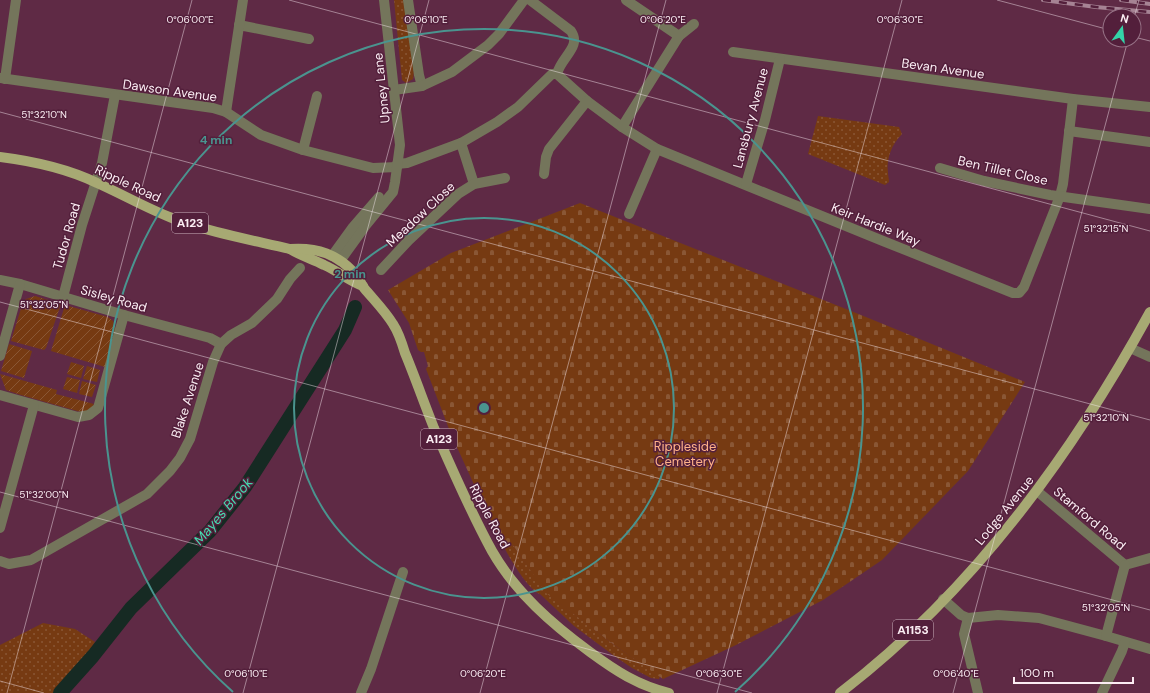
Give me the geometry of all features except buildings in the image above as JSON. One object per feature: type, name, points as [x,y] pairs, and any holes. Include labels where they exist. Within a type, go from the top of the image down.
[{"type":"main road","name":"Ripple Road","points":[[0,156],[69,172],[96,182],[172,218],[290,250],[299,255],[333,261],[357,276],[363,286],[382,308],[397,331],[433,426],[457,482],[492,551],[512,581],[540,611],[562,630],[616,670],[650,688],[669,693]]},
{"type":"main road","name":"Ripple Road","points":[[333,261],[340,273],[352,282],[363,286]]},
{"type":"main road","name":"Lodge Avenue","points":[[840,693],[873,668],[922,622],[975,566],[1037,491],[1085,420],[1130,348],[1150,312]]},
{"type":"street","points":[[2,78],[16,0]]},
{"type":"street","points":[[226,112],[243,0]]},
{"type":"street","name":"Upney Lane","points":[[333,261],[348,233],[387,188],[397,168],[400,145],[384,0]]},
{"type":"street","points":[[408,0],[422,86]]},
{"type":"street","points":[[394,90],[422,86],[452,72],[488,45],[499,34],[524,0]]},
{"type":"street","points":[[530,0],[571,31],[574,36],[575,42],[562,61],[557,74]]},
{"type":"street","points":[[626,0],[679,36]]},
{"type":"street","points":[[622,127],[679,36],[694,24]]},
{"type":"street","points":[[239,25],[309,39]]},
{"type":"street","name":"Bevan Avenue","points":[[733,52],[1073,99],[1150,107]]},
{"type":"street","name":"Lansbury Avenue","points":[[746,184],[765,120],[780,59]]},
{"type":"street","name":"Dawson Avenue","points":[[2,78],[212,108],[226,112],[261,135],[303,150],[373,168],[397,168],[461,143],[497,122],[518,107],[552,74],[557,74]]},
{"type":"street","name":"Keir Hardie Way","points":[[557,74],[587,101],[622,127],[657,149],[883,241],[1014,292],[1019,293],[1024,287],[1060,196]]},
{"type":"street","name":"Tudor Road","points":[[63,297],[82,225],[102,162],[115,94]]},
{"type":"street","points":[[303,150],[317,96]]},
{"type":"street","points":[[1073,99],[1063,184],[1060,196],[1150,209]]},
{"type":"street","points":[[544,174],[546,157],[549,149],[587,101]]},
{"type":"street","points":[[1069,131],[1150,142]]},
{"type":"street","points":[[461,143],[474,184]]},
{"type":"street","points":[[630,214],[657,149]]},
{"type":"street","name":"Ben Tillet Close","points":[[940,168],[984,181],[1032,192],[1060,196]]},
{"type":"street","name":"Meadow Close","points":[[381,270],[409,240],[458,194],[474,184],[505,178]]},
{"type":"street","name":"Blake Avenue","points":[[0,560],[9,564],[31,560],[147,494],[170,471],[180,458],[190,439],[213,362],[221,344],[231,335],[252,323],[277,299],[290,279],[300,268]]},
{"type":"street","name":"Sisley Road","points":[[0,280],[20,284],[124,315],[210,338],[221,344]]},
{"type":"street","points":[[0,356],[20,284]]},
{"type":"street","points":[[0,395],[78,417],[89,415],[98,408],[124,315]]},
{"type":"street","points":[[1130,348],[1150,357]]},
{"type":"street","points":[[0,528],[34,405]]},
{"type":"street","name":"Stamford Road","points":[[1037,491],[1125,565],[1150,558]]},
{"type":"street","points":[[1106,636],[1125,565]]},
{"type":"street","points":[[361,693],[371,668],[403,572]]},
{"type":"street","points":[[943,599],[961,615],[968,618],[998,615],[1040,618],[1150,649]]},
{"type":"street","points":[[968,618],[964,634],[978,693]]},
{"type":"street","points":[[1102,693],[1125,642]]},
{"type":"green space","points":[[394,0],[405,0],[414,72],[413,79],[406,83],[402,80]]},
{"type":"green space","points":[[818,116],[899,127],[902,134],[895,142],[890,152],[888,162],[889,182],[885,185],[808,154]]},
{"type":"green space","name":"Rippleside Cemetery","points":[[580,203],[1025,382],[968,471],[882,560],[823,600],[736,645],[663,679],[617,647],[546,593],[513,545],[510,547],[501,541],[451,434],[426,369],[428,366],[424,352],[418,350],[409,323],[388,290],[451,253]]},
{"type":"green space","points":[[35,296],[61,304],[44,350],[11,341],[23,302],[26,299]]},
{"type":"green space","points":[[65,305],[108,317],[113,321],[116,329],[105,367],[51,351]]},
{"type":"green space","points":[[9,344],[32,351],[24,378],[1,371]]},
{"type":"green space","points":[[71,362],[84,366],[81,378],[67,374]]},
{"type":"green space","points":[[87,366],[100,370],[97,382],[83,379]]},
{"type":"green space","points":[[0,374],[57,390],[56,394],[94,404],[88,414],[21,395],[6,390]]},
{"type":"green space","points":[[67,377],[80,380],[77,393],[63,389]]},
{"type":"green space","points":[[82,381],[96,385],[92,397],[79,394]]},
{"type":"green space","points":[[501,541],[510,547],[513,545],[547,593],[617,647],[660,676],[659,679],[651,678],[632,668],[574,626],[529,585]]},
{"type":"green space","points":[[43,623],[75,629],[95,642],[86,656],[53,693],[0,693],[0,645]]},
{"type":"waterway","name":"Mayes Brook","points":[[60,693],[93,656],[131,608],[210,531],[245,487],[345,330],[355,307]]},
{"type":"railway","points":[[1043,0],[1150,12]]},
{"type":"railway","points":[[1121,0],[1150,4]]}]
